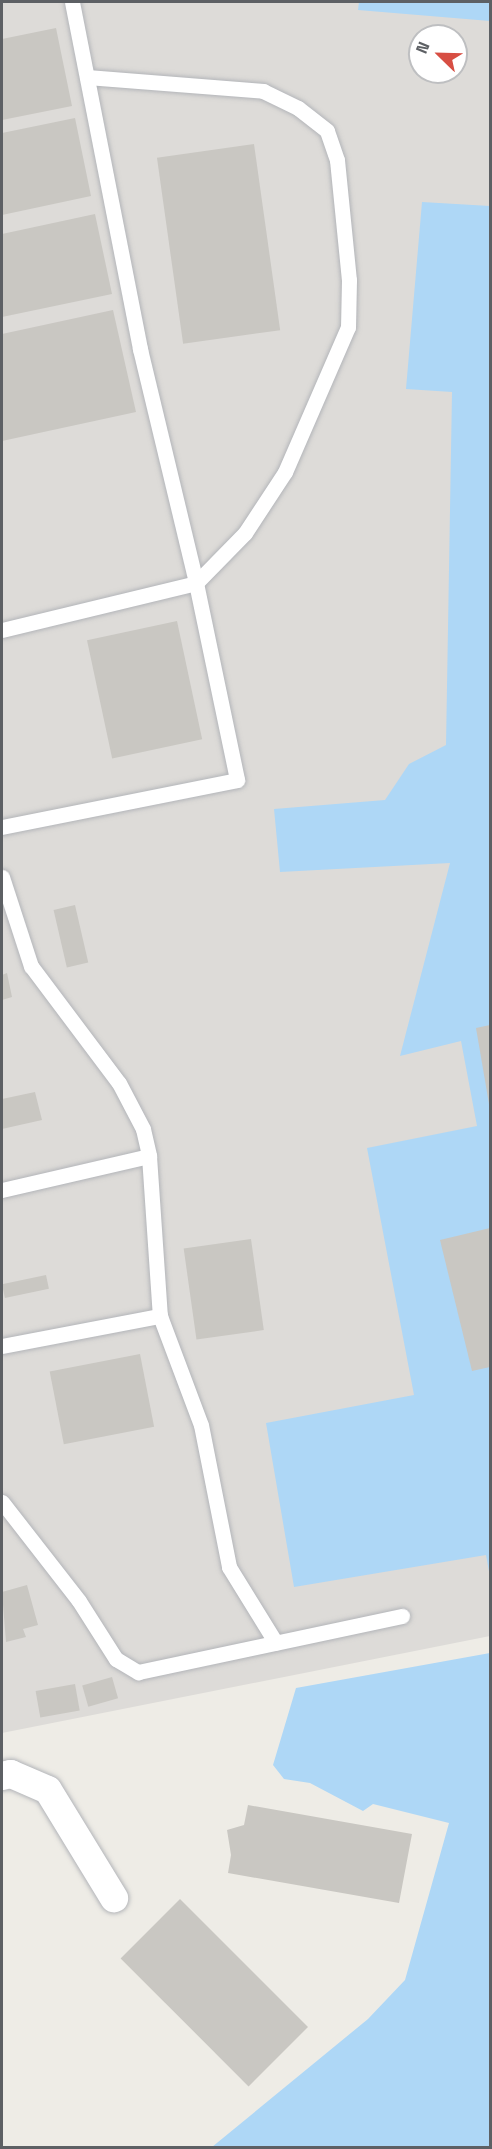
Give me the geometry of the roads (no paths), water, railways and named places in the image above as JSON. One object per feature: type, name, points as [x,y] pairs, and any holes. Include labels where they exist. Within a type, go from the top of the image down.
[{"type":"street","points":[[2,1776],[11,1774],[48,1790],[114,1898]]},
{"type":"lane","points":[[2,827],[237,780],[196,582],[140,349],[72,2]]},
{"type":"lane","points":[[2,630],[196,582],[245,533],[285,472],[348,327],[349,280],[337,160],[327,131],[298,108],[263,91],[87,77]]},
{"type":"lane","points":[[2,877],[31,966],[118,1083],[143,1129],[149,1156],[160,1316],[201,1425],[229,1567],[276,1642]]},
{"type":"lane","points":[[2,1190],[149,1156]]},
{"type":"lane","points":[[2,1346],[160,1316]]},
{"type":"lane","points":[[2,1502],[79,1601],[117,1659],[138,1672],[402,1616]]},
{"type":"water","points":[[359,2],[490,2],[490,21],[358,10]]},
{"type":"water","points":[[422,202],[490,206],[490,1577],[486,1555],[294,1587],[266,1423],[414,1395],[367,1148],[477,1126],[461,1041],[400,1056],[450,863],[280,872],[274,809],[385,800],[409,764],[446,745],[452,392],[406,389]]},
{"type":"water","points":[[490,1653],[490,2147],[212,2147],[368,2019],[405,1980],[449,1823],[373,1804],[363,1811],[310,1783],[284,1779],[273,1765],[296,1688]]}]
